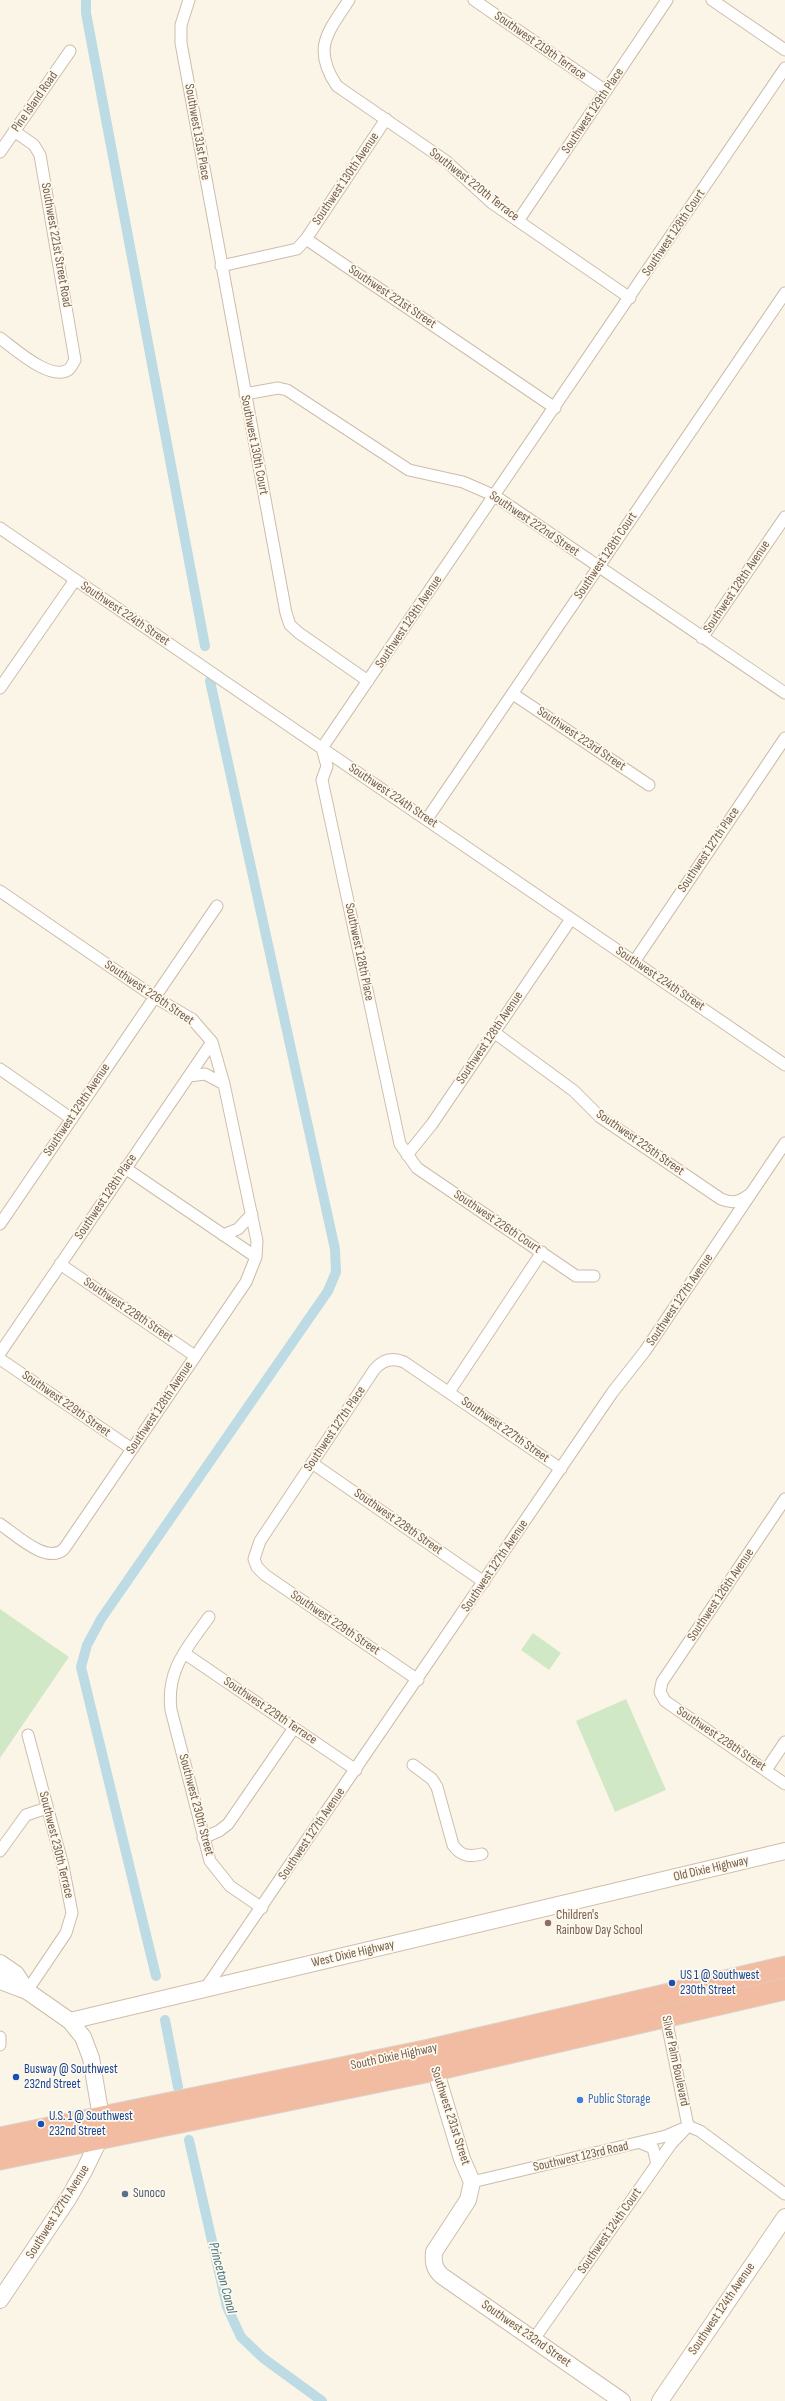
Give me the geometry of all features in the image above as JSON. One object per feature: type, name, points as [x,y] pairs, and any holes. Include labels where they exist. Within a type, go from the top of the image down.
[{"type":"highway","name":"South Dixie Highway","points":[[0,2138],[429,2050],[785,1967]]},
{"type":"highway","name":"South Dixie Highway","points":[[0,2159],[99,2140],[435,2070],[785,1989]]},
{"type":"highway","points":[[99,2140],[107,2130],[114,2126],[229,2104],[253,2086]]},
{"type":"highway","points":[[0,2150],[72,2136],[96,2128],[101,2117]]},
{"type":"street","name":"Southwest 131st Place","points":[[189,0],[181,25],[181,44],[221,266]]},
{"type":"street","name":"Southwest 220th Terrace","points":[[349,0],[332,25],[323,56],[326,70],[337,86],[446,161],[492,203],[630,298]]},
{"type":"street","name":"Southwest 219th Terrace","points":[[474,0],[606,91]]},
{"type":"street","name":"Southwest 129th Place","points":[[518,220],[667,0]]},
{"type":"street","points":[[712,0],[785,50]]},
{"type":"street","name":"Pine Island Road","points":[[0,152],[70,51]]},
{"type":"street","name":"Southwest 128th Court","points":[[495,496],[785,68]]},
{"type":"street","name":"Southwest 130th Avenue","points":[[306,239],[386,120]]},
{"type":"street","name":"Southwest 221st Street Road","points":[[0,338],[46,371],[60,373],[69,369],[75,360],[74,347],[40,155],[34,145],[14,131]]},
{"type":"street","points":[[221,266],[297,249],[306,239]]},
{"type":"street","name":"Southwest 221st Street","points":[[306,239],[555,408]]},
{"type":"street","name":"Southwest 130th Court","points":[[221,266],[286,613],[290,625],[368,681]]},
{"type":"street","name":"Southwest 128th Court","points":[[427,819],[785,293]]},
{"type":"street","name":"Southwest 222nd Street","points":[[245,394],[278,388],[287,390],[409,470],[463,482],[495,496],[785,693]]},
{"type":"street","name":"Southwest 129th Avenue","points":[[322,748],[495,496]]},
{"type":"street","name":"Southwest 128th Avenue","points":[[702,638],[785,517]]},
{"type":"street","name":"Southwest 224th Street","points":[[0,528],[75,580],[113,603],[785,1065]]},
{"type":"street","points":[[0,688],[75,580]]},
{"type":"street","name":"Southwest 223rd Street","points":[[513,694],[649,785]]},
{"type":"street","name":"Southwest 127th Place","points":[[634,962],[785,738]]},
{"type":"street","name":"Southwest 128th Place","points":[[322,748],[327,766],[322,780],[323,788],[400,1144],[407,1155]]},
{"type":"street","name":"Southwest 226th Street","points":[[0,891],[156,998],[192,1020],[212,1042],[224,1084],[252,1214],[257,1240],[256,1257]]},
{"type":"street","name":"Southwest 129th Avenue","points":[[0,1224],[146,1008],[156,998],[217,906]]},
{"type":"street","name":"Southwest 128th Avenue","points":[[407,1155],[432,1124],[571,919]]},
{"type":"street","name":"Southwest 225th Street","points":[[495,1033],[574,1091],[600,1117],[721,1199],[730,1203],[742,1200],[753,1192]]},
{"type":"street","name":"Southwest 128th Place","points":[[0,1353],[212,1042]]},
{"type":"street","points":[[0,1069],[72,1119]]},
{"type":"street","points":[[189,1076],[205,1074],[224,1084]]},
{"type":"street","name":"Southwest 127th Avenue","points":[[205,1989],[418,1680],[612,1393],[650,1345],[785,1143]]},
{"type":"street","name":"Southwest 226th Court","points":[[407,1155],[417,1168],[576,1276],[594,1276]]},
{"type":"street","points":[[126,1168],[256,1257]]},
{"type":"street","points":[[223,1234],[238,1229],[252,1214]]},
{"type":"street","points":[[449,1392],[542,1252]]},
{"type":"street","name":"Southwest 128th Avenue","points":[[0,1524],[42,1552],[55,1554],[60,1553],[67,1545],[246,1282],[256,1257]]},
{"type":"street","name":"Southwest 228th Street","points":[[60,1264],[195,1356]]},
{"type":"street","name":"Southwest 229th Street","points":[[0,1358],[132,1449]]},
{"type":"street","name":"Southwest 127th Place","points":[[255,1563],[254,1555],[260,1541],[374,1370],[386,1361],[396,1359],[404,1362],[449,1392]]},
{"type":"street","name":"Southwest 227th Street","points":[[449,1392],[561,1469]]},
{"type":"street","name":"Southwest 228th Street","points":[[312,1463],[484,1582]]},
{"type":"street","name":"Southwest 126th Avenue","points":[[660,1692],[662,1682],[785,1499]]},
{"type":"street","name":"Southwest 229th Street","points":[[255,1563],[265,1575],[418,1680]]},
{"type":"street","points":[[184,1653],[208,1617]]},
{"type":"street","name":"Southwest 230th Street","points":[[184,1653],[172,1680],[171,1710],[210,1861],[230,1886],[262,1908]]},
{"type":"street","name":"Southwest 229th Terrace","points":[[184,1653],[356,1770]]},
{"type":"street","name":"Southwest 228th Street","points":[[660,1692],[665,1701],[785,1784]]},
{"type":"street","points":[[203,1838],[220,1831],[228,1824],[294,1728]]},
{"type":"street","name":"Southwest 230th Terrace","points":[[27,1991],[66,1933],[72,1916],[63,1866],[28,1735]]},
{"type":"street","points":[[766,1770],[785,1742]]},
{"type":"street","points":[[413,1765],[432,1780],[441,1794],[452,1845],[464,1856],[482,1854]]},
{"type":"street","points":[[0,1851],[26,1815],[47,1808]]},
{"type":"street","name":"Old Dixie Highway","points":[[636,1886],[785,1851]]},
{"type":"street","name":"West Dixie Highway","points":[[70,2021],[636,1886]]},
{"type":"street","points":[[0,1963],[16,1974],[27,1991]]},
{"type":"street","points":[[0,1981],[27,1991],[70,2021],[83,2036],[88,2047],[101,2117]]},
{"type":"street","name":"Silver Palm Boulevard","points":[[661,1997],[688,2126]]},
{"type":"street","points":[[0,2037],[0,2044]]},
{"type":"street","name":"Southwest 231st Street","points":[[429,2050],[462,2159],[472,2182]]},
{"type":"street","name":"Southwest 127th Avenue","points":[[0,2300],[68,2199],[93,2156],[99,2140],[101,2117]]},
{"type":"street","points":[[688,2126],[700,2130],[785,2194]]},
{"type":"street","name":"Southwest 123rd Road","points":[[472,2182],[641,2143],[666,2136],[688,2126]]},
{"type":"street","name":"Southwest 124th Court","points":[[534,2339],[671,2144],[688,2126]]},
{"type":"street","points":[[641,2143],[653,2148],[657,2164]]},
{"type":"street","name":"Southwest 232nd Street","points":[[472,2182],[470,2194],[464,2206],[437,2246],[434,2265],[442,2276],[622,2401]]},
{"type":"street","name":"Southwest 124th Avenue","points":[[660,2401],[785,2217]]},
{"type":"green space","points":[[0,1609],[69,1657],[0,1758]]},
{"type":"green space","points":[[533,1633],[561,1653],[549,1670],[521,1650]]},
{"type":"green space","points":[[626,1699],[666,1790],[615,1812],[576,1721]]},
{"type":"waterway","points":[[86,0],[86,13],[205,646]]},
{"type":"waterway","points":[[156,1976],[81,1667],[87,1645],[101,1619],[328,1291],[336,1272],[335,1249],[210,681]]},
{"type":"waterway","name":"Princeton Canal","points":[[165,2020],[178,2087]]},
{"type":"waterway","name":"Princeton Canal","points":[[189,2140],[227,2307],[241,2337],[263,2358],[322,2401]]},
{"type":"place","name":"Children's Rainbow Day School","points":[[548,1923]]},
{"type":"place","name":"US 1 @ Southwest 230th Street","points":[[672,1983]]},
{"type":"place","name":"Busway @ Southwest 232nd Street","points":[[16,2077]]},
{"type":"place","name":"Public Storage","points":[[580,2100]]},
{"type":"place","name":"U.S. 1 @ Southwest 232nd Street","points":[[41,2124]]},
{"type":"place","name":"Sunoco","points":[[125,2194]]}]
